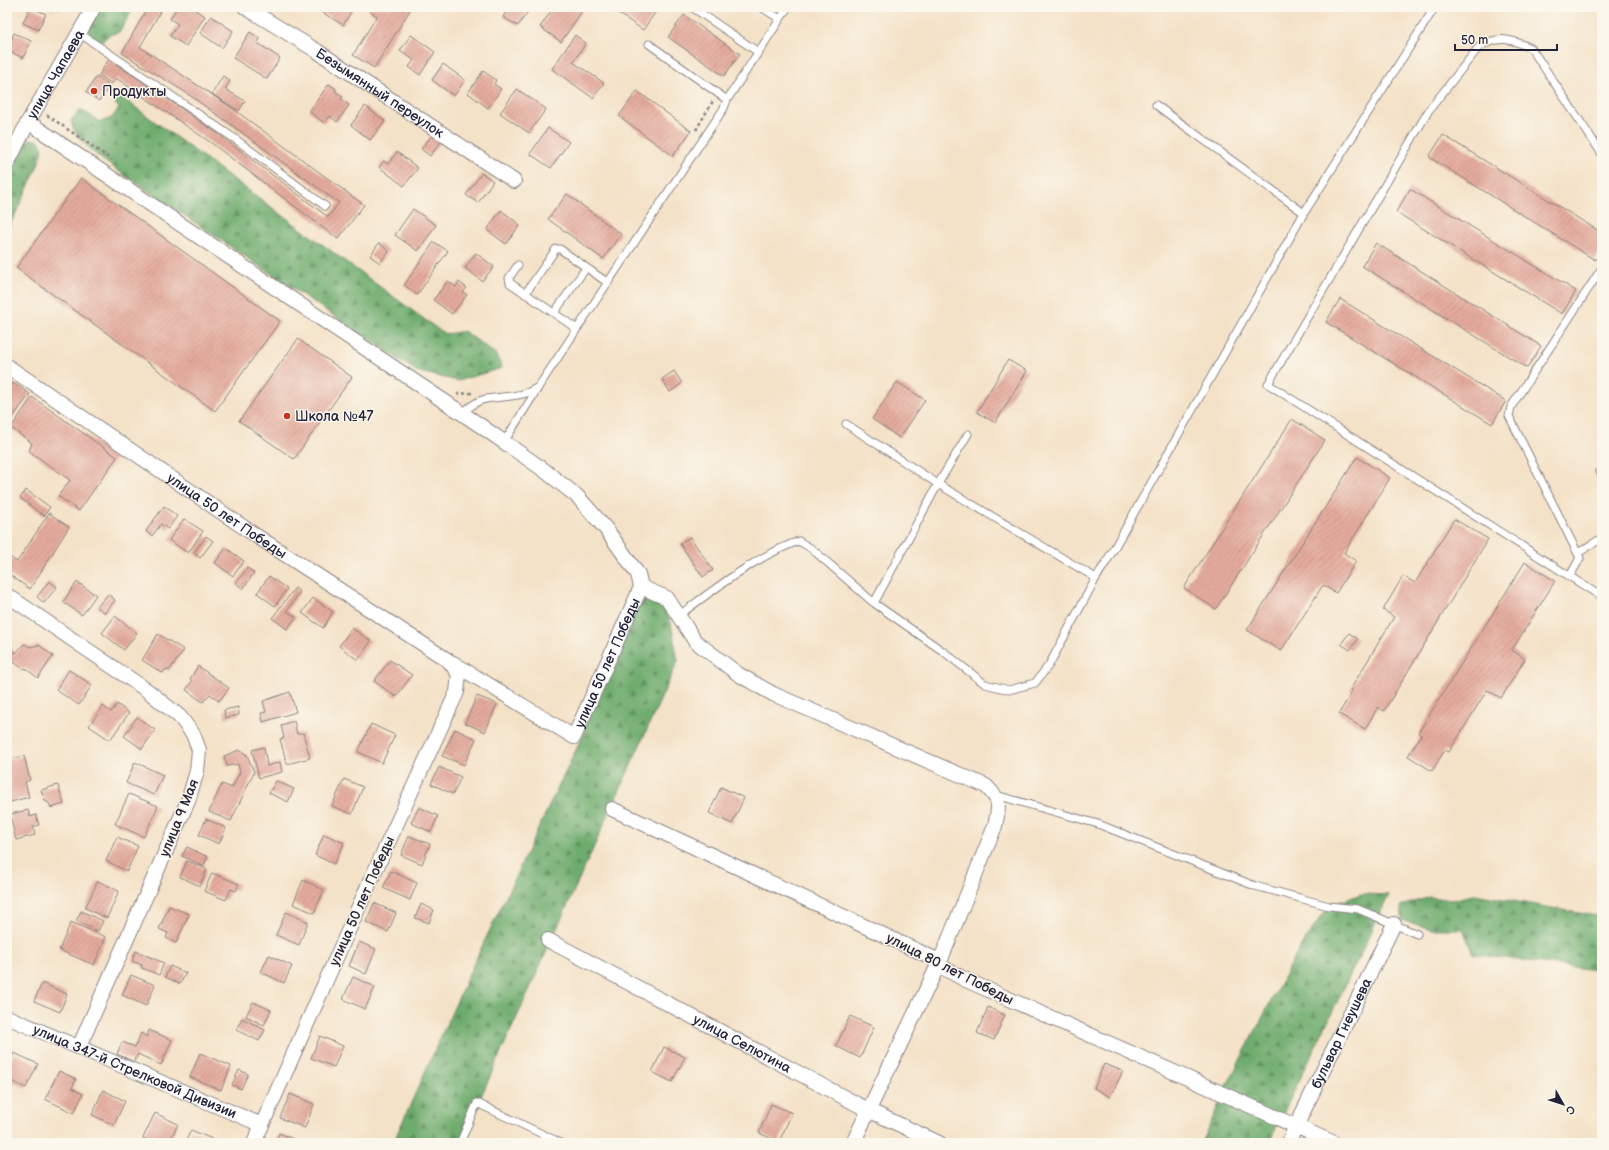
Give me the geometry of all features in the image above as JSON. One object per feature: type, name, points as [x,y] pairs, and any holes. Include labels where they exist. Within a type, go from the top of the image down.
[{"type":"street","name":"улица Чапаева","points":[[7,164],[28,122],[94,7]]},
{"type":"street","name":"Безымянный переулок","points":[[245,7],[317,51],[514,181]]},
{"type":"street","points":[[28,122],[504,442],[578,497],[606,529],[638,574],[641,587],[667,598],[695,640],[738,674],[773,694],[986,786],[995,795],[999,804],[995,826],[938,965],[853,1143]]},
{"type":"street","name":"улица 50 лет Победы","points":[[7,366],[255,535],[449,661],[574,737],[641,587]]},
{"type":"street","name":"улица 9 Мая","points":[[7,595],[148,691],[180,717],[193,734],[199,750],[197,771],[188,801],[79,1047]]},
{"type":"street","name":"улица 50 лет Победы","points":[[254,1143],[369,884],[457,692],[459,674],[449,661]]},
{"type":"street","name":"улица 80 лет Победы","points":[[612,809],[933,958],[938,965],[966,980],[1334,1143]]},
{"type":"street","name":"бульвар Гнеушева","points":[[1288,1143],[1394,924]]},
{"type":"street","name":"улица Селютина","points":[[548,940],[868,1110],[939,1143]]},
{"type":"street","name":"улица 347-й Стрелковой Дивизии","points":[[7,1017],[262,1125]]},
{"type":"lane","points":[[692,7],[758,52]]},
{"type":"lane","points":[[761,7],[780,19]]},
{"type":"lane","points":[[504,442],[539,386],[724,108],[727,100],[788,7]]},
{"type":"lane","points":[[678,616],[732,578],[783,547],[799,541],[812,549],[874,603],[944,652],[985,684],[1009,690],[1035,683],[1050,666],[1096,578],[1304,213],[1435,7]]},
{"type":"lane","points":[[79,33],[238,141],[325,206]]},
{"type":"lane","points":[[1602,154],[1531,48],[1516,41],[1502,39],[1489,41],[1479,46],[1429,110],[1268,384],[1602,597]]},
{"type":"lane","points":[[649,44],[727,100]]},
{"type":"lane","points":[[1156,105],[1304,213]]},
{"type":"lane","points":[[525,294],[556,250],[560,249],[608,283]]},
{"type":"lane","points":[[518,265],[509,278],[510,283],[577,329]]},
{"type":"lane","points":[[554,313],[586,268]]},
{"type":"lane","points":[[1570,576],[1580,558],[1509,416],[1511,407],[1602,268]]},
{"type":"lane","points":[[461,413],[481,400],[523,394],[534,390],[539,386]]},
{"type":"lane","points":[[846,424],[938,484],[1096,578]]},
{"type":"lane","points":[[874,603],[938,484],[968,434]]},
{"type":"lane","points":[[1578,553],[1602,538]]},
{"type":"lane","points":[[995,795],[1098,824],[1255,886],[1330,906],[1358,908],[1417,934]]},
{"type":"lane","points":[[460,1143],[477,1102],[561,1143]]},
{"type":"path","points":[[692,135],[718,93]]},
{"type":"path","points":[[48,109],[47,115],[118,164]]},
{"type":"path","points":[[454,394],[477,392]]},
{"type":"green space","points":[[98,7],[135,7],[119,32],[109,35],[100,43],[91,37],[87,25]]},
{"type":"green space","points":[[120,96],[439,330],[447,334],[464,331],[497,355],[502,368],[457,381],[416,371],[124,175],[85,144],[73,128],[71,120],[81,109],[100,122],[112,118],[119,108],[114,102]]},
{"type":"green space","points":[[30,139],[39,141],[43,149],[37,168],[7,232],[7,180],[25,142]]},
{"type":"green space","points":[[635,600],[660,602],[671,623],[678,661],[460,1143],[393,1143],[474,963],[584,733],[585,717]]},
{"type":"green space","points":[[1361,894],[1389,895],[1269,1143],[1202,1143],[1228,1083],[1292,961],[1307,937],[1329,906]]},
{"type":"green space","points":[[1475,894],[1602,917],[1602,971],[1473,954],[1463,929],[1431,929],[1402,920],[1401,906],[1430,897],[1452,900]]},
{"type":"building","points":[[30,7],[46,14],[38,30],[23,23]]},
{"type":"building","points":[[47,7],[55,7],[53,10]]},
{"type":"building","points":[[148,7],[163,7],[140,47],[232,108],[364,205],[338,239],[210,142],[116,78],[112,84],[99,75],[109,59],[217,133],[328,217],[339,203],[185,92],[122,53]]},
{"type":"building","points":[[177,7],[190,7],[205,16],[186,46],[170,36],[178,24],[170,19]]},
{"type":"building","points":[[327,7],[354,7],[343,25],[323,13]]},
{"type":"building","points":[[371,7],[412,7],[374,68],[353,55],[377,16],[369,11]]},
{"type":"building","points":[[509,7],[531,7],[518,26],[503,17]]},
{"type":"building","points":[[554,7],[576,7],[582,11],[561,42],[540,27]]},
{"type":"building","points":[[622,7],[659,7],[643,30],[618,13]]},
{"type":"building","points":[[684,15],[740,54],[724,76],[668,37]]},
{"type":"building","points":[[211,16],[233,31],[222,48],[200,33]]},
{"type":"building","points":[[250,32],[260,39],[257,43],[280,58],[267,79],[233,58]]},
{"type":"building","points":[[14,33],[31,41],[23,58],[7,50]]},
{"type":"building","points":[[411,35],[435,52],[420,75],[409,67],[414,60],[400,51]]},
{"type":"building","points":[[575,35],[586,43],[573,62],[604,83],[593,98],[552,69]]},
{"type":"building","points":[[443,64],[465,80],[454,96],[432,80]]},
{"type":"building","points":[[483,71],[496,80],[494,84],[501,89],[488,108],[468,93]]},
{"type":"building","points":[[97,76],[110,86],[99,101],[86,92]]},
{"type":"building","points":[[223,76],[230,81],[225,89],[245,101],[239,111],[212,94]]},
{"type":"building","points":[[329,84],[343,97],[341,99],[349,105],[337,122],[330,116],[324,123],[309,111]]},
{"type":"building","points":[[517,89],[546,109],[529,133],[500,113]]},
{"type":"building","points":[[637,91],[691,131],[673,156],[619,116]]},
{"type":"building","points":[[365,106],[385,121],[370,140],[351,125]]},
{"type":"building","points":[[548,128],[569,142],[551,168],[530,154]]},
{"type":"building","points":[[432,135],[441,142],[430,156],[421,149]]},
{"type":"building","points":[[1443,135],[1602,233],[1602,249],[1595,260],[1429,157]]},
{"type":"building","points":[[397,152],[418,168],[404,186],[379,167],[384,161],[388,164]]},
{"type":"building","points":[[482,173],[493,181],[478,203],[466,195]]},
{"type":"building","points":[[81,178],[280,321],[215,411],[16,268]]},
{"type":"building","points":[[1410,189],[1576,291],[1562,314],[1396,212]]},
{"type":"building","points":[[567,194],[621,234],[603,259],[548,219]]},
{"type":"building","points":[[413,209],[436,225],[418,251],[395,235]]},
{"type":"building","points":[[501,210],[520,225],[506,244],[487,230]]},
{"type":"building","points":[[434,242],[448,251],[417,295],[404,285]]},
{"type":"building","points":[[379,243],[389,251],[380,263],[370,256]]},
{"type":"building","points":[[1376,243],[1541,346],[1527,368],[1362,266]]},
{"type":"building","points":[[476,253],[494,267],[482,281],[465,268]]},
{"type":"building","points":[[448,281],[456,287],[459,282],[467,288],[463,292],[467,295],[452,314],[433,300]]},
{"type":"building","points":[[1340,299],[1506,401],[1492,424],[1326,322]]},
{"type":"building","points":[[298,339],[352,377],[294,459],[239,421]]},
{"type":"building","points":[[1008,360],[1027,371],[995,423],[977,412]]},
{"type":"building","points":[[674,371],[682,383],[670,392],[662,379]]},
{"type":"building","points":[[7,381],[12,385],[13,383],[30,394],[7,425]]},
{"type":"building","points":[[897,382],[925,400],[900,438],[872,419]]},
{"type":"building","points":[[32,397],[117,457],[79,511],[58,496],[70,480],[29,451],[32,443],[11,428]]},
{"type":"building","points":[[1292,419],[1325,440],[1216,609],[1184,588]]},
{"type":"building","points":[[1357,457],[1390,478],[1344,553],[1356,561],[1336,593],[1323,585],[1281,651],[1247,630]]},
{"type":"building","points":[[1602,467],[1602,483],[1595,471]]},
{"type":"building","points":[[26,490],[50,507],[44,516],[20,498]]},
{"type":"building","points":[[164,506],[177,516],[168,529],[161,524],[152,536],[146,531]]},
{"type":"building","points":[[49,513],[69,527],[30,589],[7,573],[7,555],[17,562]]},
{"type":"building","points":[[184,519],[203,531],[188,553],[169,540]]},
{"type":"building","points":[[1454,519],[1488,539],[1384,711],[1378,707],[1365,729],[1339,714],[1352,691],[1350,690],[1394,617],[1383,610],[1403,576],[1415,583]]},
{"type":"building","points":[[206,536],[213,541],[200,558],[194,553]]},
{"type":"building","points":[[690,537],[713,570],[703,577],[680,544]]},
{"type":"building","points":[[226,548],[244,561],[233,576],[215,563]]},
{"type":"building","points":[[1525,562],[1555,581],[1512,650],[1525,659],[1501,698],[1487,690],[1449,752],[1445,750],[1432,771],[1408,756],[1421,735],[1418,733]]},
{"type":"building","points":[[247,568],[254,573],[243,589],[236,583]]},
{"type":"building","points":[[269,576],[287,589],[275,606],[257,593]]},
{"type":"building","points":[[49,581],[57,587],[44,603],[37,597]]},
{"type":"building","points":[[77,582],[96,595],[82,615],[63,602]]},
{"type":"building","points":[[295,588],[300,592],[287,611],[296,617],[287,629],[272,618]]},
{"type":"building","points":[[108,594],[115,600],[105,613],[97,607]]},
{"type":"building","points":[[313,598],[333,612],[323,628],[302,613]]},
{"type":"building","points":[[115,616],[137,633],[124,650],[102,633]]},
{"type":"building","points":[[352,628],[371,641],[358,660],[339,646]]},
{"type":"building","points":[[1349,633],[1358,639],[1350,650],[1341,644]]},
{"type":"building","points":[[158,634],[184,650],[169,671],[166,669],[162,673],[142,660]]},
{"type":"building","points":[[7,642],[12,646],[7,653]]},
{"type":"building","points":[[24,644],[30,647],[39,645],[53,656],[38,678],[25,668],[23,669],[7,659],[12,650],[16,653]]},
{"type":"building","points":[[390,660],[412,675],[396,697],[374,681]]},
{"type":"building","points":[[198,666],[229,688],[219,701],[210,694],[203,702],[186,690],[192,681],[190,679]]},
{"type":"building","points":[[69,670],[92,685],[79,705],[56,690]]},
{"type":"building","points":[[290,692],[296,712],[263,722],[261,713],[266,712],[263,701]]},
{"type":"building","points":[[477,696],[497,704],[485,732],[465,723]]},
{"type":"building","points":[[117,704],[129,713],[110,740],[89,726],[103,706],[111,712]]},
{"type":"building","points":[[238,707],[239,715],[225,718],[224,710]]},
{"type":"building","points":[[137,717],[155,730],[142,749],[124,736]]},
{"type":"building","points":[[294,721],[297,734],[303,733],[310,758],[287,764],[280,739],[284,738],[281,725]]},
{"type":"building","points":[[371,724],[395,735],[382,763],[358,752]]},
{"type":"building","points":[[455,729],[476,739],[464,765],[442,756]]},
{"type":"building","points":[[264,747],[267,766],[280,762],[282,772],[259,778],[252,750]]},
{"type":"building","points":[[239,750],[247,755],[254,772],[231,821],[209,812],[222,784],[232,788],[240,772],[238,764],[227,766],[224,756]]},
{"type":"building","points":[[24,756],[30,780],[25,782],[29,797],[7,803],[7,760]]},
{"type":"building","points":[[135,762],[163,775],[154,795],[126,783]]},
{"type":"building","points":[[439,767],[461,777],[453,794],[431,784]]},
{"type":"building","points":[[344,779],[363,787],[352,814],[332,806]]},
{"type":"building","points":[[276,781],[294,789],[288,802],[269,793]]},
{"type":"building","points":[[58,785],[64,804],[51,808],[49,803],[45,801],[41,790]]},
{"type":"building","points":[[721,787],[744,798],[732,824],[709,813]]},
{"type":"building","points":[[129,794],[158,806],[144,837],[115,824]]},
{"type":"building","points":[[419,807],[438,816],[431,832],[411,823]]},
{"type":"building","points":[[28,810],[30,817],[36,815],[39,825],[33,827],[35,835],[16,840],[10,814]]},
{"type":"building","points":[[206,819],[226,828],[219,844],[199,835]]},
{"type":"building","points":[[324,834],[344,843],[334,864],[315,855]]},
{"type":"building","points":[[409,836],[430,844],[422,864],[401,855]]},
{"type":"building","points":[[117,837],[138,846],[127,871],[106,861]]},
{"type":"building","points":[[187,847],[208,857],[203,866],[182,856]]},
{"type":"building","points":[[187,861],[207,869],[200,886],[180,877]]},
{"type":"building","points":[[391,871],[417,883],[410,900],[383,888]]},
{"type":"building","points":[[212,873],[239,884],[236,891],[231,889],[226,900],[204,891]]},
{"type":"building","points":[[303,880],[324,890],[314,913],[293,904]]},
{"type":"building","points":[[98,881],[119,891],[107,918],[85,908]]},
{"type":"building","points":[[374,903],[396,913],[388,932],[366,922]]},
{"type":"building","points":[[421,904],[434,910],[429,923],[415,918]]},
{"type":"building","points":[[169,906],[189,914],[176,943],[166,938],[168,933],[159,929]]},
{"type":"building","points":[[81,911],[103,921],[98,931],[76,921]]},
{"type":"building","points":[[286,912],[308,922],[299,945],[276,935]]},
{"type":"building","points":[[71,922],[106,937],[94,965],[59,950]]},
{"type":"building","points":[[359,942],[376,949],[366,974],[349,966]]},
{"type":"building","points":[[136,951],[164,963],[159,975],[142,968],[142,965],[132,961]]},
{"type":"building","points":[[269,955],[292,966],[284,983],[261,972]]},
{"type":"building","points":[[170,966],[186,973],[180,984],[165,977]]},
{"type":"building","points":[[131,975],[155,985],[146,1006],[122,995]]},
{"type":"building","points":[[353,977],[375,987],[365,1009],[343,999]]},
{"type":"building","points":[[42,983],[67,994],[60,1012],[34,1001]]},
{"type":"building","points":[[253,1002],[271,1010],[264,1025],[246,1016]]},
{"type":"building","points":[[988,1007],[1005,1015],[994,1040],[977,1033]]},
{"type":"building","points":[[850,1016],[874,1027],[860,1058],[836,1046]]},
{"type":"building","points":[[242,1018],[265,1030],[259,1041],[236,1030]]},
{"type":"building","points":[[149,1030],[172,1040],[161,1065],[138,1054],[134,1062],[117,1054],[122,1042],[135,1047],[141,1033],[147,1037]]},
{"type":"building","points":[[320,1036],[343,1046],[334,1067],[311,1058]]},
{"type":"building","points":[[664,1047],[685,1057],[672,1082],[652,1072]]},
{"type":"building","points":[[14,1053],[38,1064],[26,1088],[7,1079],[7,1067]]},
{"type":"building","points":[[200,1053],[231,1066],[221,1090],[190,1077]]},
{"type":"building","points":[[1104,1064],[1123,1071],[1110,1097],[1094,1088]]},
{"type":"building","points":[[239,1070],[248,1074],[241,1089],[232,1085]]},
{"type":"building","points":[[59,1071],[76,1079],[72,1088],[83,1094],[74,1113],[45,1099]]},
{"type":"building","points":[[103,1090],[125,1101],[114,1125],[92,1115]]},
{"type":"building","points":[[290,1094],[314,1104],[305,1128],[280,1118]]},
{"type":"building","points":[[771,1104],[792,1113],[779,1142],[759,1133]]},
{"type":"building","points":[[155,1113],[178,1124],[169,1143],[154,1143],[143,1138]]},
{"type":"building","points":[[191,1130],[212,1139],[210,1143],[185,1143]]},
{"type":"building","points":[[279,1133],[303,1143],[275,1143]]},
{"type":"place","name":"Продукты","points":[[94,91]]},
{"type":"place","name":"Школа №47","points":[[287,416]]}]
